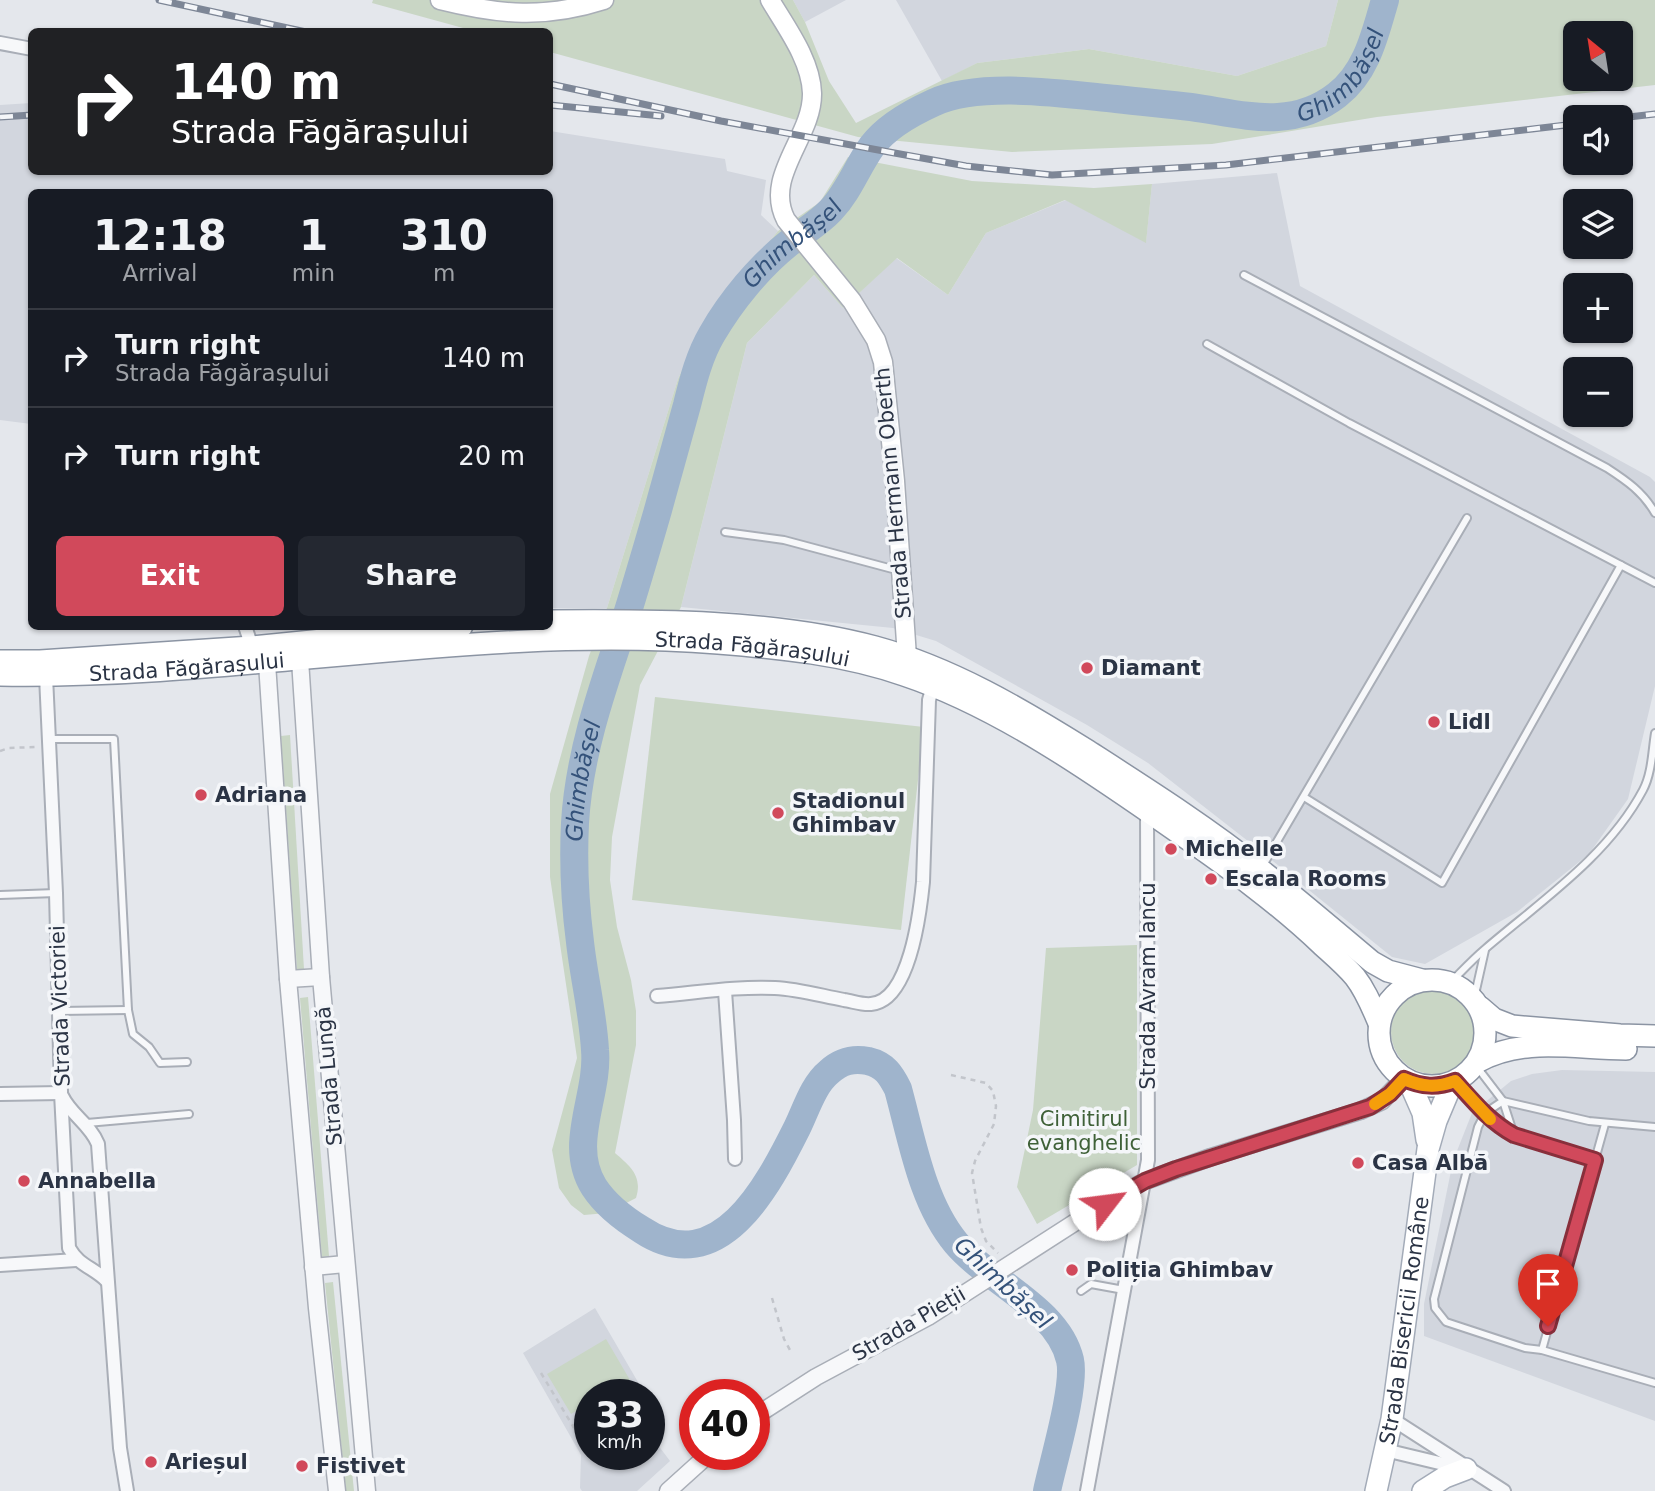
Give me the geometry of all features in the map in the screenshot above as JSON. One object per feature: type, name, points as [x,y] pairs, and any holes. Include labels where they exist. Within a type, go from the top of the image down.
[{"type":"main road","points":[[440,0],[498,13],[539,14],[604,0]]},
{"type":"main road","name":"Strada Hermann Oberth","points":[[770,0],[805,64],[812,95],[801,135],[779,191],[781,211],[864,320],[876,340],[883,362],[907,657]]},
{"type":"main road","name":"Strada Făgărașului","points":[[553,622],[573,630]]},
{"type":"main road","name":"Strada Făgărașului","points":[[0,661],[40,661],[252,647],[394,630]]},
{"type":"main road","name":"Strada Făgărașului","points":[[0,675],[46,676],[267,663],[471,644],[573,630],[791,632],[840,639],[907,657],[961,679],[1063,736],[1132,779],[1261,870],[1372,962],[1388,971],[1422,981],[1431,979],[1451,982]]},
{"type":"main road","name":"Strada Făgărașului","points":[[683,632],[838,657],[893,671],[953,694],[1021,730],[1147,811],[1251,884],[1316,940],[1355,977],[1380,1023],[1380,1042],[1385,1059],[1406,1080]]},
{"type":"main road","points":[[1380,1023],[1387,1004],[1394,995],[1411,984],[1422,981]]},
{"type":"main road","points":[[1451,982],[1494,1019],[1512,1026],[1655,1036]]},
{"type":"main road","points":[[1476,1063],[1486,1035],[1485,1021],[1477,1003]]},
{"type":"main road","points":[[1406,1080],[1426,1086],[1454,1082],[1476,1063],[1499,1051],[1529,1046],[1655,1049]]},
{"type":"main road","name":"Strada Bisericii Române","points":[[1406,1080],[1423,1113],[1428,1149]]},
{"type":"main road","name":"Strada Bisericii Române","points":[[1376,1491],[1392,1419],[1428,1149],[1436,1121],[1454,1082]]},
{"type":"main road","points":[[1423,1491],[1445,1477],[1466,1469]]},
{"type":"street","points":[[0,43],[28,48]]},
{"type":"street","points":[[246,630],[252,647]]},
{"type":"street","name":"Strada Lungă","points":[[300,660],[321,976],[367,1491]]},
{"type":"street","name":"Strada Lungă","points":[[267,663],[288,979],[313,1267],[337,1491]]},
{"type":"street","name":"Strada Victoriei","points":[[46,676],[56,893],[61,1093],[67,1105],[93,1132],[98,1144],[120,1448],[127,1491]]},
{"type":"street","points":[[657,996],[778,988],[869,1004],[886,998],[904,971],[920,912],[929,700],[933,686]]},
{"type":"street","name":"Strada Avram Iancu","points":[[1087,1491],[1148,1160],[1147,811]]},
{"type":"street","points":[[288,979],[321,976]]},
{"type":"street","points":[[725,991],[734,1159]]},
{"type":"street","name":"Strada Pieții","points":[[770,1407],[816,1377],[896,1335],[1145,1181],[1199,1161],[1360,1111],[1382,1101],[1406,1080]]},
{"type":"street","points":[[0,1094],[61,1093],[69,1248],[76,1260]]},
{"type":"street","points":[[0,1265],[76,1260],[96,1270],[107,1281]]},
{"type":"street","points":[[313,1267],[345,1264]]},
{"type":"street","points":[[1392,1419],[1504,1491]]},
{"type":"street","points":[[1385,1450],[1466,1469]]},
{"type":"street","points":[[668,1491],[691,1470]]},
{"type":"lane","points":[[1244,275],[1608,468],[1647,498],[1655,513]]},
{"type":"lane","points":[[1207,344],[1349,423],[1655,583]]},
{"type":"lane","points":[[1261,870],[1467,518]]},
{"type":"lane","points":[[725,532],[784,540],[902,572]]},
{"type":"lane","points":[[1304,797],[1442,883],[1621,565]]},
{"type":"lane","points":[[1451,982],[1485,948],[1595,853],[1644,788],[1651,765],[1655,733]]},
{"type":"lane","points":[[50,743],[114,739],[128,1010],[133,1034],[149,1047],[160,1063],[187,1062]]},
{"type":"lane","points":[[0,895],[56,893]]},
{"type":"lane","points":[[1477,1003],[1485,948]]},
{"type":"lane","points":[[60,1012],[128,1010]]},
{"type":"lane","points":[[1476,1063],[1503,1101],[1514,1135]]},
{"type":"lane","points":[[1454,1082],[1485,1114],[1514,1135],[1595,1160]]},
{"type":"lane","points":[[1655,1127],[1605,1124],[1503,1101],[1485,1114],[1478,1127],[1435,1290],[1435,1308],[1446,1322],[1525,1348],[1542,1350],[1655,1383]]},
{"type":"lane","points":[[85,1124],[189,1114]]},
{"type":"lane","points":[[1542,1350],[1605,1124]]},
{"type":"lane","points":[[1081,1291],[1091,1284],[1124,1290]]},
{"type":"path","points":[[0,751],[50,743]]},
{"type":"path","points":[[951,1075],[986,1083],[993,1091],[996,1106],[994,1124],[975,1161],[973,1183],[986,1241],[992,1250],[1011,1264]]},
{"type":"path","points":[[772,1298],[790,1350]]},
{"type":"path","points":[[541,1373],[574,1428]]},
{"type":"shaded area","points":[[793,0],[846,0],[805,22]]},
{"type":"shaded area","points":[[896,0],[1338,0],[1326,46],[1237,76],[1089,49],[977,63],[942,81]]},
{"type":"shaded area","points":[[28,103],[28,175],[553,175],[553,131],[725,159],[727,171],[766,180],[761,215],[778,231],[704,323],[678,379],[607,608],[553,608],[553,189],[28,189],[28,424],[0,420],[0,105]]},
{"type":"shaded area","points":[[1277,173],[1300,286],[1655,482],[1655,686],[1628,799],[1589,854],[1517,912],[1425,964],[1392,957],[1148,763],[1087,725],[936,641],[893,628],[681,607],[747,343],[814,275],[843,308],[896,258],[948,295],[986,233],[1066,200],[1146,242],[1152,184]]},
{"type":"shaded area","points":[[1562,1070],[1655,1072],[1655,1421],[1424,1336],[1424,1304],[1453,1161],[1472,1113],[1511,1081],[1532,1074]]},
{"type":"shaded area","points":[[595,1308],[636,1379],[574,1379],[574,1443],[523,1353]]},
{"type":"shaded area","points":[[581,1470],[660,1470],[637,1491],[582,1491]]},
{"type":"green space","points":[[373,0],[793,0],[829,81],[856,123],[977,63],[1089,49],[1237,76],[1326,46],[1338,0],[1655,0],[1655,85],[1633,88],[1633,21],[1563,21],[1563,91],[1603,91],[1377,117],[1212,144],[1012,152],[858,137],[553,53],[553,28],[463,28],[372,3]]},
{"type":"green space","points":[[848,157],[972,181],[1094,188],[1152,184],[1146,243],[1065,200],[986,233],[948,295],[897,258],[843,308],[814,275],[747,343],[681,607],[640,685],[612,837],[610,880],[617,927],[636,1011],[636,1045],[615,1153],[634,1172],[638,1190],[636,1198],[607,1213],[584,1215],[571,1205],[559,1188],[552,1150],[577,1058],[550,877],[550,794],[589,656],[607,608],[678,379],[704,323],[778,231],[820,202]]},
{"type":"green space","name":"Stadionul Ghimbav","points":[[655,697],[924,727],[901,930],[632,900]]},
{"type":"green space","points":[[290,735],[304,969],[297,969],[281,736]]},
{"type":"green space","name":"Cimitirul evanghelic","points":[[1137,945],[1137,1165],[1037,1224],[1017,1187],[1033,1110],[1046,948]]},
{"type":"green space","points":[[1433,990],[1449,993],[1463,1002],[1472,1016],[1475,1032],[1472,1048],[1463,1062],[1449,1071],[1433,1074],[1417,1071],[1403,1062],[1394,1048],[1391,1032],[1394,1016],[1403,1002],[1417,993]]},
{"type":"green space","points":[[308,997],[329,1256],[322,1257],[300,998]]},
{"type":"green space","points":[[333,1282],[354,1491],[346,1491],[325,1283]]},
{"type":"green space","points":[[606,1339],[629,1379],[574,1379],[574,1412],[571,1414],[547,1374]]},
{"type":"waterway","name":"Ghimbășel","points":[[1047,1491],[1070,1387],[1070,1360],[1052,1325],[970,1257],[944,1227],[926,1190],[898,1089],[883,1068],[868,1061],[852,1060],[838,1065],[823,1077],[785,1151],[756,1199],[737,1220],[717,1235],[695,1244],[670,1243],[628,1221],[609,1205],[594,1187],[586,1171],[583,1154],[595,1050],[578,927],[574,868],[577,797],[586,747],[650,538],[694,378],[707,342],[728,309],[756,274],[837,203],[872,146],[885,132],[933,103],[974,92],[1072,94],[1247,116],[1302,113],[1337,95],[1356,75],[1368,52],[1385,0]]},
{"type":"railway","points":[[159,0],[288,28]]},
{"type":"railway","points":[[553,85],[721,121],[966,166],[1052,175],[1226,165],[1563,125]]},
{"type":"railway","points":[[553,105],[661,116]]},
{"type":"railway","points":[[1633,117],[1655,114]]},
{"type":"railway","points":[[0,117],[28,115]]},
{"type":"slow traffic","points":[[1375,1104],[1382,1101],[1404,1079],[1426,1086],[1455,1081],[1490,1119]]},
{"type":"place","name":"Diamant","points":[[1087,668]]},
{"type":"place","name":"Lidl","points":[[1434,722]]},
{"type":"place","name":"Adriana","points":[[201,795]]},
{"type":"place","name":"Stadionul Ghimbav","points":[[778,813]]},
{"type":"place","name":"Michelle","points":[[1171,849]]},
{"type":"place","name":"Escala Rooms","points":[[1211,879]]},
{"type":"place","name":"Casa Albă","points":[[1358,1163]]},
{"type":"place","name":"Annabella","points":[[24,1181]]},
{"type":"place","name":"Poliția Ghimbav","points":[[1072,1270]]},
{"type":"place","name":"Arieșul","points":[[151,1462]]},
{"type":"place","name":"Fistivet","points":[[302,1466]]},
{"type":"route","points":[[1105,1204],[1145,1181],[1176,1169],[1370,1107],[1382,1101],[1404,1079],[1426,1086],[1455,1081],[1485,1114],[1504,1130],[1595,1160],[1548,1326]]}]
